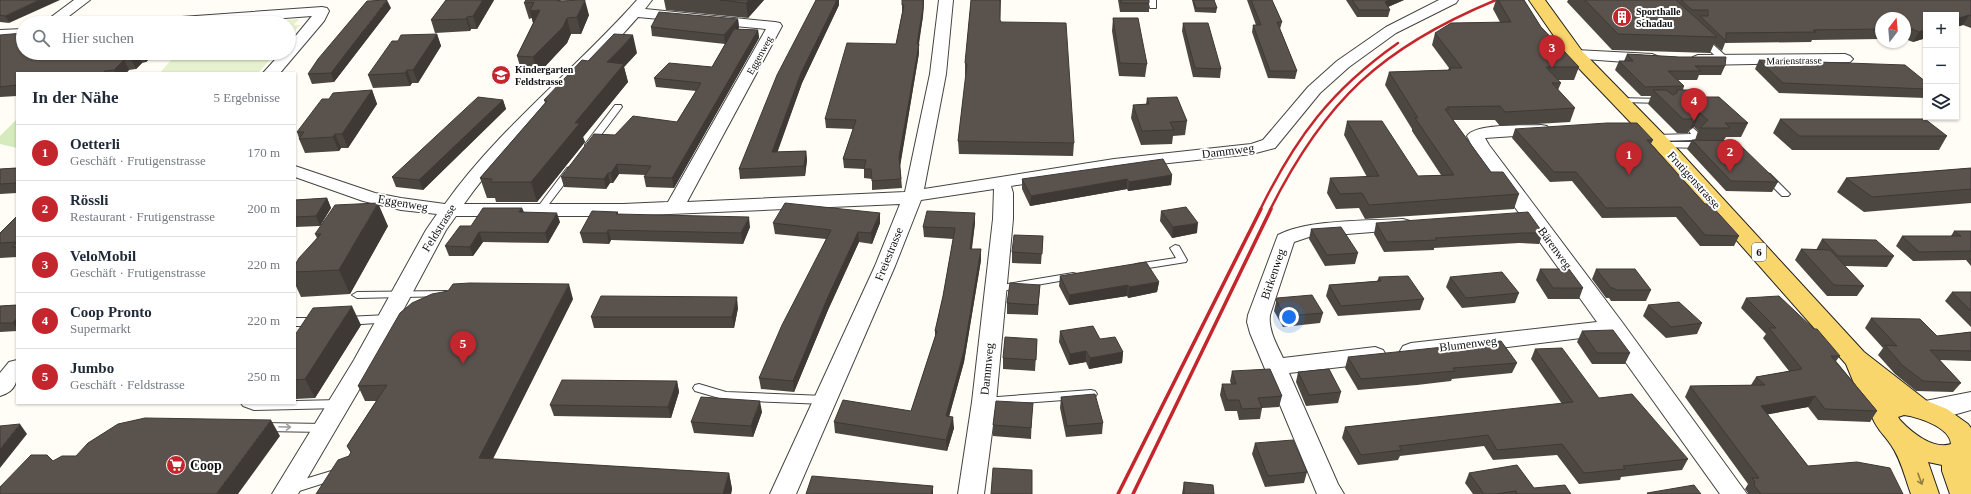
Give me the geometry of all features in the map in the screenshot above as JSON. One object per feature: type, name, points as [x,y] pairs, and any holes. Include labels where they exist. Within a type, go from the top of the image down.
[{"type":"main road","name":"Frutigenstrasse","points":[[1537,0],[1576,55],[1641,122],[1855,358],[1921,409]]},
{"type":"main road","name":"Frutigenstrasse","points":[[1855,358],[1866,381],[1886,412],[1885,417],[1890,428],[1902,439]]},
{"type":"main road","points":[[1886,412],[1898,407],[1921,409],[1949,423],[1964,440]]},
{"type":"main road","points":[[1902,439],[1925,450],[1948,455],[1964,440]]},
{"type":"main road","points":[[1902,439],[1913,460],[1925,494]]},
{"type":"main road","points":[[1964,440],[1956,471],[1964,494]]},
{"type":"street","points":[[60,16],[83,0]]},
{"type":"street","name":"Freiestrasse","points":[[783,494],[882,273],[913,196],[938,74],[946,0]]},
{"type":"street","name":"Dammweg","points":[[913,196],[1114,164],[1241,151],[1269,144],[1314,90],[1343,64],[1391,30],[1420,14],[1451,0]]},
{"type":"street","name":"Eggenweg","points":[[640,6],[775,26],[674,208]]},
{"type":"street","name":"Feldstrasse","points":[[287,492],[340,404],[449,210],[475,177],[640,6]]},
{"type":"street","points":[[225,16],[318,7],[317,21],[296,45]]},
{"type":"street","points":[[0,34],[16,33]]},
{"type":"street","name":"Marienstrasse","points":[[1576,55],[1674,60],[1844,59]]},
{"type":"street","points":[[272,72],[283,60]]},
{"type":"street","points":[[1619,124],[1641,122]]},
{"type":"street","name":"Bärenweg","points":[[1562,129],[1482,133],[1476,136],[1480,146],[1614,327],[1734,494]]},
{"type":"street","name":"Eggenweg","points":[[296,171],[370,197],[401,204],[449,210],[674,208],[880,199],[913,196]]},
{"type":"street","name":"Dammweg","points":[[971,494],[984,402],[1004,219],[1004,193],[1001,181]]},
{"type":"street","points":[[1507,217],[1531,215]]},
{"type":"street","name":"Birkenweg","points":[[1331,494],[1327,489],[1275,367],[1258,322],[1285,239],[1295,234],[1309,231],[1420,223]]},
{"type":"street","name":"Blumenweg","points":[[1275,367],[1614,327]]},
{"type":"street","points":[[1921,409],[1948,408],[1971,401]]},
{"type":"lane","points":[[1696,34],[1725,60]]},
{"type":"lane","points":[[1620,100],[1666,102]]},
{"type":"lane","points":[[540,210],[618,107]]},
{"type":"lane","points":[[1659,142],[1693,138],[1696,134],[1693,131]]},
{"type":"lane","points":[[1659,142],[1709,145]]},
{"type":"lane","points":[[1758,167],[1785,194]]},
{"type":"lane","points":[[1122,269],[1182,260],[1175,248]]},
{"type":"lane","points":[[996,289],[1084,274]]},
{"type":"lane","points":[[357,295],[457,294]]},
{"type":"lane","points":[[296,322],[388,319]]},
{"type":"lane","points":[[699,388],[726,396],[825,400]]},
{"type":"lane","name":"Dammweg","points":[[984,402],[1091,394]]},
{"type":"lane","points":[[249,404],[254,406],[340,404]]},
{"type":"lane","points":[[250,426],[325,428]]},
{"type":"lane","points":[[287,492],[348,469]]},
{"type":"green space","points":[[171,60],[270,60],[259,72],[161,72]]},
{"type":"green space","points":[[16,120],[16,148],[0,144],[0,136]]},
{"type":"building","points":[[0,0],[39,0],[5,16],[0,15]]},
{"type":"building","points":[[387,0],[331,73],[308,74],[318,59],[367,1]]},
{"type":"building","points":[[446,0],[483,0],[473,16],[467,17],[466,19],[431,20]]},
{"type":"building","points":[[526,0],[585,0],[577,17],[567,18],[563,27],[533,57],[517,56],[540,10],[530,11],[534,2],[524,3]]},
{"type":"building","points":[[720,0],[749,0],[746,3]]},
{"type":"building","points":[[816,0],[837,0],[801,73],[772,152],[806,151],[804,166],[739,169],[777,75]]},
{"type":"building","points":[[902,0],[923,0],[923,8],[917,44],[919,44],[899,157],[901,179],[872,181],[871,169],[864,169],[866,160],[843,159],[856,120],[825,119],[847,43],[896,44],[904,5],[902,5]]},
{"type":"building","points":[[971,0],[1000,0],[1001,22],[1066,23],[1074,143],[958,141],[967,64],[965,63]]},
{"type":"building","points":[[1121,0],[1149,0],[1149,3],[1121,3]]},
{"type":"building","points":[[1193,0],[1214,0],[1217,8],[1196,8]]},
{"type":"building","points":[[1251,0],[1272,0],[1282,22],[1277,22],[1297,71],[1270,71],[1253,25],[1261,25]]},
{"type":"building","points":[[1352,0],[1390,0],[1385,2],[1390,10],[1359,10]]},
{"type":"building","points":[[1498,0],[1524,0],[1541,27],[1579,67],[1546,67],[1561,83],[1552,83],[1575,108],[1505,112],[1500,106],[1447,107],[1449,109],[1445,109],[1491,172],[1503,172],[1519,194],[1369,205],[1362,193],[1340,194],[1330,178],[1379,176],[1347,121],[1382,121],[1418,176],[1454,175],[1415,118],[1418,118],[1389,72],[1451,70],[1449,68],[1462,68],[1435,33],[1451,23],[1511,22]]},
{"type":"building","points":[[1585,0],[1676,0],[1717,37],[1618,34]]},
{"type":"building","points":[[1681,0],[1971,0],[1971,16],[1969,15],[1959,18],[1959,12],[1923,12],[1923,30],[1919,32],[1911,28],[1911,12],[1875,12],[1875,29],[1813,30],[1816,32],[1726,33],[1726,41],[1700,16],[1708,16],[1708,10],[1692,10]]},
{"type":"building","points":[[659,12],[738,19],[724,35],[651,27]]},
{"type":"building","points":[[1113,18],[1138,18],[1147,64],[1120,63]]},
{"type":"building","points":[[1183,23],[1208,23],[1221,69],[1195,68]]},
{"type":"building","points":[[734,29],[758,30],[672,178],[644,177],[651,166],[617,164],[611,173],[608,173],[604,179],[561,177],[594,134],[615,135],[633,116],[677,122],[701,83],[654,78],[669,63],[712,67]]},
{"type":"building","points":[[16,34],[16,60],[124,60],[114,70],[104,72],[16,72],[16,85],[0,87],[0,35]]},
{"type":"building","points":[[437,34],[413,70],[407,70],[405,73],[368,75],[392,41],[398,41],[401,35]]},
{"type":"building","points":[[614,34],[633,35],[607,62],[624,64],[575,123],[580,123],[531,182],[490,182],[492,179],[480,178],[547,101],[544,100],[582,60],[588,61]]},
{"type":"building","points":[[1627,54],[1679,57],[1726,57],[1725,66],[1695,66],[1701,71],[1668,71],[1684,86],[1645,87],[1619,61],[1633,61]]},
{"type":"building","points":[[1759,60],[1905,65],[1923,80],[1923,89],[1783,83]]},
{"type":"building","points":[[372,90],[342,134],[335,134],[333,137],[299,139],[304,132],[297,132],[322,99],[329,99],[333,93]]},
{"type":"building","points":[[1653,90],[1666,90],[1673,95],[1677,93],[1677,90],[1694,90],[1701,97],[1719,97],[1748,123],[1725,123],[1730,128],[1700,128],[1708,120],[1700,113],[1694,116],[1694,119],[1683,119]]},
{"type":"building","points":[[478,97],[503,100],[419,180],[392,177]]},
{"type":"building","points":[[1177,97],[1187,121],[1170,122],[1174,130],[1142,131],[1133,105],[1149,104],[1147,98]]},
{"type":"building","points":[[1780,119],[1923,119],[1947,136],[1799,136]]},
{"type":"building","points":[[1607,123],[1637,123],[1653,140],[1647,140],[1705,204],[1710,204],[1739,236],[1705,235],[1681,207],[1606,208],[1576,172],[1554,172],[1515,129]]},
{"type":"building","points":[[1692,140],[1736,141],[1778,182],[1731,181]]},
{"type":"building","points":[[1163,159],[1172,175],[1129,182],[1127,179],[1031,196],[1022,179]]},
{"type":"building","points":[[16,168],[16,183],[0,184],[0,169]]},
{"type":"building","points":[[1971,168],[1971,189],[1872,197],[1846,178]]},
{"type":"building","points":[[327,198],[316,216],[296,217],[296,200]]},
{"type":"building","points":[[378,203],[339,270],[296,272],[296,263],[299,258],[321,234],[315,234],[335,205]]},
{"type":"building","points":[[785,203],[880,213],[871,233],[858,232],[827,299],[793,381],[759,378],[782,325],[831,230],[773,223]]},
{"type":"building","points":[[1186,207],[1198,223],[1173,227],[1161,211]]},
{"type":"building","points":[[483,208],[522,208],[519,212],[557,213],[545,233],[479,232],[470,247],[445,246],[460,226],[471,226]]},
{"type":"building","points":[[592,211],[618,212],[616,214],[749,217],[741,233],[608,230],[607,233],[580,233]]},
{"type":"building","points":[[927,211],[975,213],[970,249],[981,249],[964,351],[946,416],[953,417],[946,440],[834,422],[843,400],[911,411],[937,331],[935,331],[955,228],[923,227]]},
{"type":"building","points":[[1528,212],[1543,233],[1435,238],[1437,240],[1387,242],[1376,223]]},
{"type":"building","points":[[16,217],[16,242],[0,243],[0,233]]},
{"type":"building","points":[[1341,227],[1358,253],[1327,255],[1311,229]]},
{"type":"building","points":[[1954,231],[1971,231],[1971,251],[1919,252],[1902,236],[1961,236]]},
{"type":"building","points":[[1014,235],[1043,236],[1042,254],[1012,252]]},
{"type":"building","points":[[1822,239],[1876,240],[1894,256],[1838,256]]},
{"type":"building","points":[[1801,249],[1830,250],[1864,286],[1834,285]]},
{"type":"building","points":[[1146,262],[1159,282],[1129,287],[1128,285],[1069,295],[1060,276]]},
{"type":"building","points":[[1540,269],[1569,269],[1583,288],[1553,288]]},
{"type":"building","points":[[1596,269],[1635,269],[1651,290],[1616,290],[1611,288]]},
{"type":"building","points":[[1502,272],[1519,293],[1466,298],[1450,277]]},
{"type":"building","points":[[1408,276],[1424,299],[1341,306],[1329,285],[1381,281],[1379,277]]},
{"type":"building","points":[[1010,283],[1040,285],[1038,305],[1007,303]]},
{"type":"building","points":[[453,284],[569,284],[479,458],[729,473],[723,494],[316,494],[338,460],[349,456],[351,452],[347,446],[387,385],[358,386],[400,313],[412,303],[432,294],[448,291]]},
{"type":"building","points":[[1952,292],[1971,292],[1971,311]]},
{"type":"building","points":[[1312,295],[1323,313],[1285,316],[1276,300],[1277,298]]},
{"type":"building","points":[[601,296],[737,297],[732,317],[591,317]]},
{"type":"building","points":[[1779,296],[1814,329],[1817,329],[1840,356],[1831,356],[1877,411],[1825,409],[1815,396],[1761,406],[1808,466],[1857,462],[1890,468],[1903,494],[1761,494],[1754,485],[1755,482],[1752,478],[1759,478],[1690,386],[1765,385],[1756,377],[1802,369],[1769,328],[1776,328],[1746,298]]},
{"type":"building","points":[[1679,302],[1702,323],[1671,327],[1648,305]]},
{"type":"building","points":[[16,305],[16,319],[13,323],[0,323],[0,306]]},
{"type":"building","points":[[352,306],[305,379],[296,380],[296,334],[313,308]]},
{"type":"building","points":[[1871,318],[1920,319],[1937,336],[1971,332],[1971,351],[1930,350],[1961,383],[1923,381],[1902,365],[1885,345],[1897,346]]},
{"type":"building","points":[[1093,326],[1100,339],[1115,337],[1123,352],[1090,358],[1086,351],[1070,354],[1060,331]]},
{"type":"building","points":[[1613,330],[1630,353],[1597,353],[1582,331]]},
{"type":"building","points":[[1005,337],[1037,339],[1036,360],[1003,358]]},
{"type":"building","points":[[1501,341],[1517,363],[1453,368],[1455,371],[1361,379],[1348,357]]},
{"type":"building","points":[[1562,348],[1599,398],[1632,394],[1688,459],[1623,466],[1625,469],[1584,473],[1562,444],[1497,450],[1488,435],[1399,446],[1402,450],[1361,455],[1345,427],[1573,402],[1535,349]]},
{"type":"building","points":[[1270,369],[1282,396],[1258,398],[1262,408],[1242,409],[1239,400],[1227,400],[1222,384],[1236,384],[1232,371]]},
{"type":"building","points":[[1329,369],[1341,392],[1309,395],[1298,372]]},
{"type":"building","points":[[562,380],[677,381],[668,407],[550,405]]},
{"type":"building","points":[[1095,394],[1103,423],[1067,426],[1061,397]]},
{"type":"building","points":[[701,397],[760,401],[751,426],[691,422]]},
{"type":"building","points":[[996,401],[1033,403],[1031,428],[993,425]]},
{"type":"building","name":"Coop","points":[[145,418],[271,420],[216,494],[0,494],[0,487],[31,455],[47,455],[53,461],[62,456],[76,456],[88,443],[118,424]]},
{"type":"building","points":[[20,424],[0,449],[0,426]]},
{"type":"building","points":[[1293,440],[1307,472],[1268,476],[1255,443]]},
{"type":"building","points":[[1517,465],[1534,488],[1565,485],[1571,494],[1517,494],[1516,491],[1484,494],[1469,473]]},
{"type":"building","points":[[993,468],[1032,470],[1032,494],[991,494]]},
{"type":"building","points":[[812,476],[933,486],[931,494],[806,494]]},
{"type":"building","points":[[1184,482],[1213,485],[1214,494],[1184,494]]},
{"type":"building","points":[[1694,485],[1701,494],[1647,493]]},
{"type":"railway","points":[[1270,210],[1291,171],[1312,137],[1361,81],[1389,58],[1420,37],[1456,18],[1496,0]]},
{"type":"railway","points":[[1260,210],[1287,160],[1317,117],[1334,97],[1353,79],[1398,43]]},
{"type":"railway","points":[[1118,494],[1261,209]]},
{"type":"railway","points":[[1133,494],[1271,209]]},
{"type":"place","name":"Sporthalle Schadau","points":[[1622,17]]},
{"type":"place","name":"VeloMobil","points":[[1552,68]]},
{"type":"place","name":"Kindergarten Feldstrasse","points":[[501,75]]},
{"type":"place","name":"Coop Pronto","points":[[1694,121]]},
{"type":"place","name":"Rössli","points":[[1730,172]]},
{"type":"place","name":"Oetterli","points":[[1629,175]]},
{"type":"place","name":"Jumbo","points":[[463,364]]},
{"type":"place","name":"Coop","points":[[176,465]]}]
